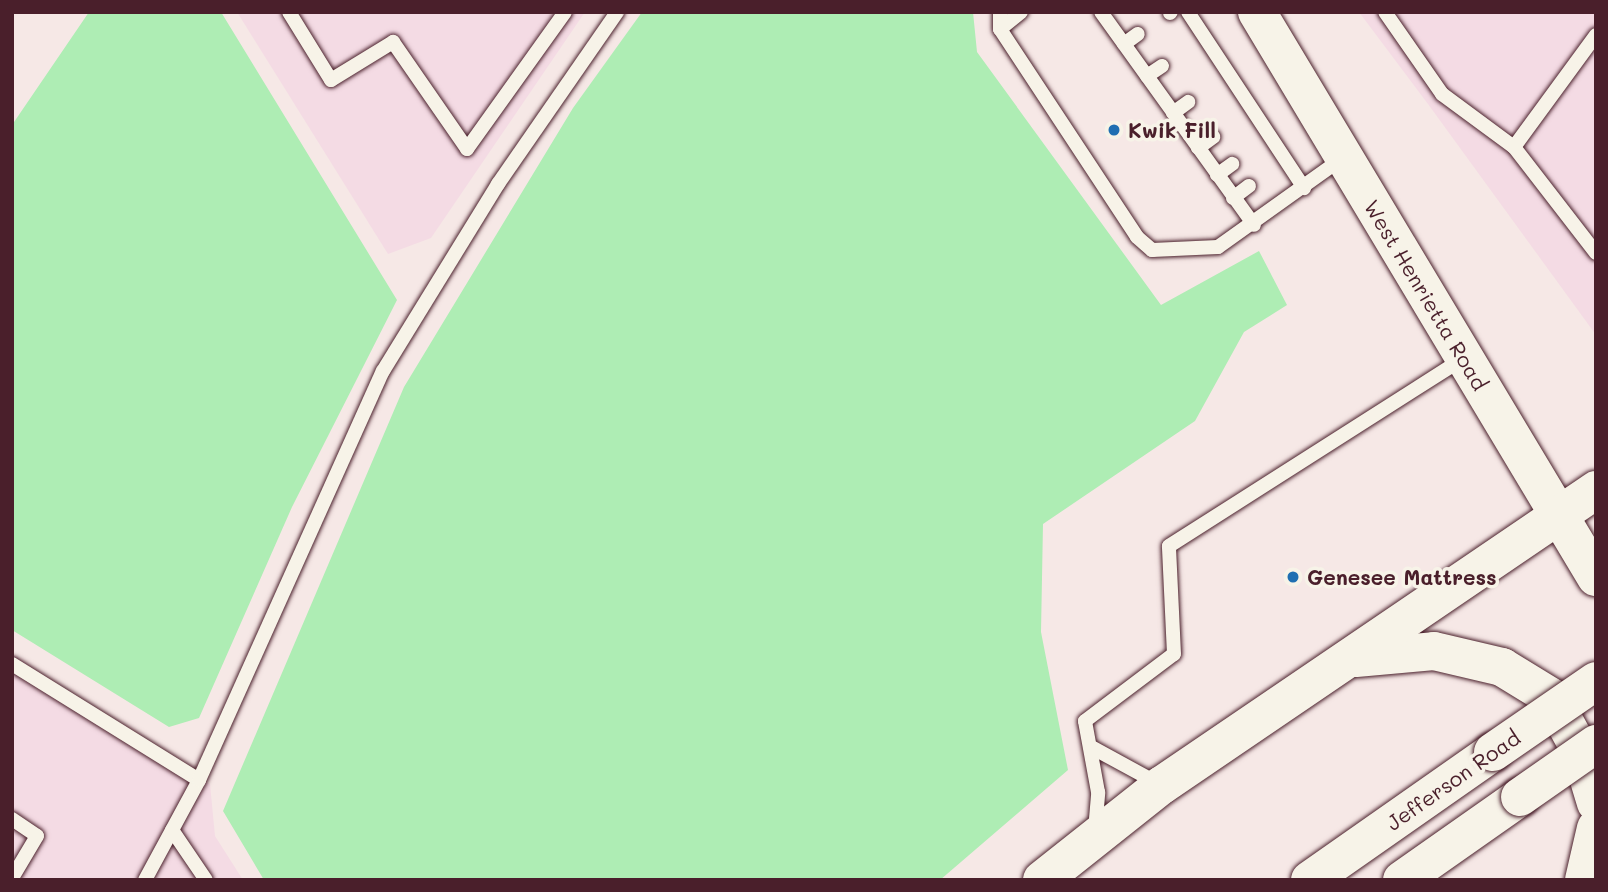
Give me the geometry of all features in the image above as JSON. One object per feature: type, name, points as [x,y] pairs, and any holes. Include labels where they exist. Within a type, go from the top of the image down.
[{"type":"main road","name":"West Henrietta Road","points":[[1257,12],[1596,577]]},
{"type":"main road","points":[[1042,880],[1162,785],[1354,658],[1557,513],[1596,490]]},
{"type":"main road","points":[[1354,658],[1434,651],[1502,667],[1551,697],[1580,750],[1596,803]]},
{"type":"main road","name":"Jefferson Road","points":[[1310,880],[1596,681]]},
{"type":"main road","points":[[1402,880],[1596,744]]},
{"type":"main road","points":[[1584,880],[1596,828]]},
{"type":"lane","points":[[289,12],[331,80],[393,42],[467,149],[565,12]]},
{"type":"lane","points":[[145,880],[199,780],[383,371],[498,184],[616,12]]},
{"type":"lane","points":[[1000,12],[1000,29],[1137,237],[1152,250],[1218,247],[1254,225],[1344,157]]},
{"type":"lane","points":[[1000,29],[1009,12]]},
{"type":"lane","points":[[1000,29],[1021,12]]},
{"type":"lane","points":[[1101,12],[1254,225]]},
{"type":"lane","points":[[1188,12],[1198,40],[1282,162],[1304,188]]},
{"type":"lane","points":[[1385,12],[1442,94],[1514,147],[1596,253]]},
{"type":"lane","points":[[1124,44],[1138,34]]},
{"type":"lane","points":[[1514,147],[1596,35]]},
{"type":"lane","points":[[1147,76],[1162,66]]},
{"type":"lane","points":[[1173,113],[1188,102]]},
{"type":"lane","points":[[1198,148],[1213,137]]},
{"type":"lane","points":[[1217,175],[1233,164]]},
{"type":"lane","points":[[1233,198],[1249,187]]},
{"type":"lane","points":[[1094,838],[1098,792],[1093,748],[1085,721],[1174,654],[1169,547],[1464,358]]},
{"type":"lane","points":[[12,664],[199,780]]},
{"type":"lane","points":[[1093,748],[1162,785]]},
{"type":"lane","points":[[12,819],[37,836],[12,878]]},
{"type":"lane","points":[[172,830],[206,880]]},
{"type":"shaded area","points":[[237,12],[585,12],[431,238],[388,254]]},
{"type":"shaded area","points":[[1359,12],[1596,12],[1596,335],[1428,104]]},
{"type":"shaded area","points":[[12,654],[210,784],[215,836],[243,880],[12,880]]},
{"type":"green space","points":[[89,12],[221,12],[397,300],[292,507],[199,718],[169,727],[12,630],[12,125]]},
{"type":"green space","points":[[642,12],[973,12],[977,52],[1161,305],[1259,251],[1287,305],[1244,332],[1195,421],[1043,524],[1041,632],[1068,770],[940,880],[264,880],[223,811],[404,387],[573,108]]},
{"type":"place","name":"Kwik Fill","points":[[1114,130]]},
{"type":"place","name":"Genesee Mattress","points":[[1293,577]]}]
